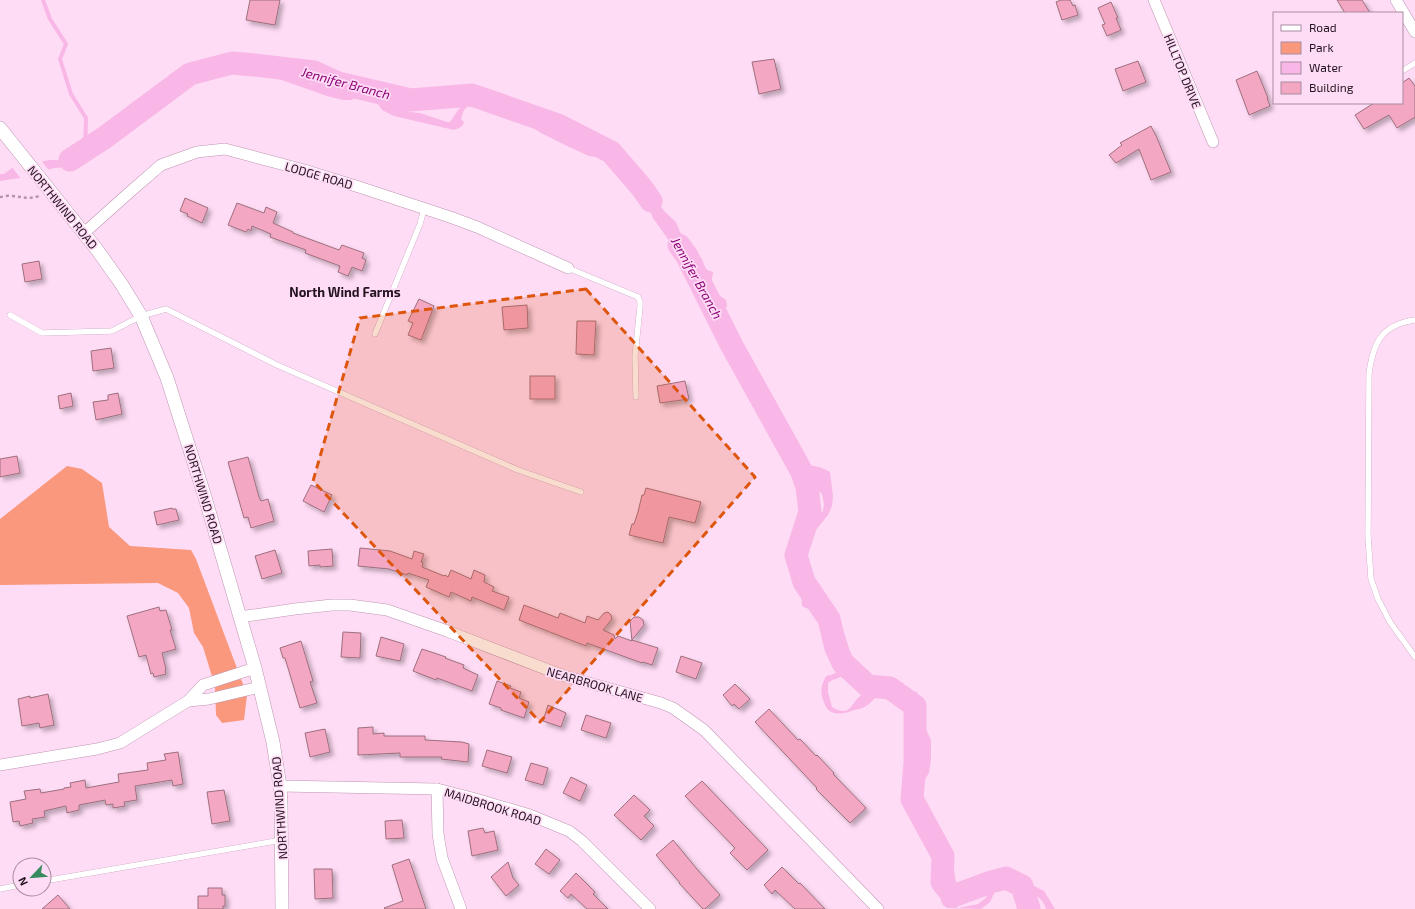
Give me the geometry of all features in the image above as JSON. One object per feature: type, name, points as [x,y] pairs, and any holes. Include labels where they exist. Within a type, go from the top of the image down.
[{"type":"street","name":"HILLTOP DRIVE","points":[[1154,0],[1213,142]]},
{"type":"street","points":[[1396,0],[1415,32]]},
{"type":"street","name":"NORTHWIND ROAD","points":[[0,128],[84,234],[122,285],[140,316],[162,366],[180,418],[240,617],[255,668],[273,742],[280,786],[282,909]]},
{"type":"street","name":"LODGE ROAD","points":[[84,234],[130,191],[161,165],[197,152],[225,149],[332,178],[477,227],[568,268]]},
{"type":"street","name":"NEARBROOK LANE","points":[[240,617],[332,605],[363,606],[388,610],[564,676],[662,703],[673,708],[704,730],[878,909]]},
{"type":"street","points":[[0,765],[120,743],[188,701],[203,685],[255,668]]},
{"type":"street","points":[[188,701],[209,699],[260,687]]},
{"type":"street","name":"MAIDBROOK ROAD","points":[[280,786],[436,789],[530,815],[569,831],[582,841],[650,909]]},
{"type":"street","points":[[436,789],[438,834],[442,858],[461,909]]},
{"type":"lane","points":[[1403,70],[1415,63]]},
{"type":"lane","points":[[374,334],[420,224],[424,209]]},
{"type":"lane","points":[[568,268],[638,297],[640,307],[635,356],[636,397]]},
{"type":"lane","points":[[10,315],[42,333],[112,331],[140,316],[166,309],[285,368],[518,470],[580,492]]},
{"type":"lane","points":[[1415,320],[1396,325],[1386,332],[1377,342],[1372,355],[1369,374],[1368,536],[1371,579],[1378,599],[1390,622],[1415,657]]},
{"type":"lane","points":[[52,880],[282,840]]},
{"type":"lane","points":[[0,888],[12,886]]},
{"type":"path","points":[[0,197],[9,195],[22,198],[34,198],[46,186]]},
{"type":"highlighted area","points":[[586,289],[755,477],[540,722],[313,481],[360,318]]},
{"type":"green space","points":[[67,466],[82,469],[102,483],[109,527],[130,546],[191,550],[196,559],[247,695],[244,720],[222,723],[216,715],[215,686],[203,647],[194,633],[189,608],[178,593],[158,583],[0,585],[0,519]]},
{"type":"water","name":"Jennifer Branch","points":[[244,63],[272,67],[302,81],[329,89],[346,87],[373,92],[392,104],[410,112],[420,113],[447,122],[450,122],[458,110],[468,102],[477,98],[499,99],[510,103],[523,115],[542,128],[555,132],[577,145],[584,147],[596,146],[604,148],[642,170],[649,187],[658,198],[660,205],[676,222],[680,232],[702,259],[705,269],[713,272],[712,281],[714,288],[717,293],[726,300],[727,306],[723,312],[724,316],[735,328],[742,347],[747,353],[752,364],[756,366],[765,396],[777,421],[776,432],[787,453],[793,460],[803,467],[817,466],[830,472],[833,496],[832,506],[828,515],[798,552],[795,568],[804,583],[819,596],[823,603],[838,620],[844,632],[848,646],[850,654],[849,668],[842,676],[828,683],[828,692],[832,707],[844,711],[850,708],[862,695],[871,689],[878,687],[917,692],[920,699],[917,709],[931,740],[931,759],[929,773],[916,793],[914,801],[953,864],[956,883],[948,897],[948,902],[958,908],[978,904],[986,898],[992,885],[1005,878],[1011,877],[1018,878],[1044,891],[1055,909],[1046,909],[1043,902],[1037,896],[1015,881],[1003,882],[998,885],[990,902],[981,909],[947,908],[943,905],[941,901],[950,880],[950,863],[939,850],[930,834],[916,817],[909,813],[908,810],[910,794],[924,768],[926,746],[925,741],[915,732],[913,716],[897,693],[890,691],[880,693],[863,708],[846,713],[838,714],[827,709],[821,690],[824,680],[826,676],[834,674],[843,667],[848,653],[840,638],[834,621],[830,616],[822,610],[808,609],[802,606],[801,592],[790,569],[793,551],[797,543],[809,526],[823,511],[824,504],[822,494],[801,471],[786,460],[778,451],[766,426],[744,366],[732,350],[725,328],[718,319],[704,287],[691,266],[670,242],[653,218],[650,211],[650,206],[639,192],[628,170],[616,163],[603,158],[589,156],[567,146],[541,133],[489,102],[481,101],[469,105],[464,110],[461,119],[464,122],[463,125],[454,130],[394,116],[382,110],[376,101],[367,97],[360,96],[351,100],[343,100],[327,96],[245,67],[225,76],[183,76],[173,84],[148,115],[107,144],[88,154],[70,167],[54,168],[20,178],[0,181],[0,174],[4,174],[12,168],[49,160],[61,160],[72,156],[85,146],[90,146],[100,142],[144,113],[149,108],[159,91],[183,72],[204,65]]},
{"type":"pier","points":[[41,160],[50,172],[22,180],[11,166]]},
{"type":"building","points":[[250,0],[280,0],[275,25],[246,20]]},
{"type":"building","points":[[1061,0],[1070,0],[1073,6],[1075,5],[1078,15],[1062,20],[1056,2]]},
{"type":"building","points":[[1337,0],[1362,0],[1369,12],[1344,12]]},
{"type":"building","points":[[1111,2],[1118,18],[1116,18],[1121,30],[1107,36],[1102,25],[1105,24],[1098,8]]},
{"type":"building","points":[[774,59],[781,89],[759,94],[752,62]]},
{"type":"building","points":[[1138,61],[1146,82],[1123,91],[1115,69]]},
{"type":"building","points":[[1257,71],[1270,106],[1249,115],[1236,80]]},
{"type":"building","points":[[1409,78],[1415,86],[1415,117],[1397,128],[1389,115],[1364,129],[1355,115],[1372,104],[1403,104],[1403,82]]},
{"type":"building","points":[[1151,126],[1171,172],[1151,180],[1139,149],[1116,163],[1109,155],[1122,145],[1120,143]]},
{"type":"building","points":[[185,198],[208,208],[202,223],[180,211]]},
{"type":"building","points":[[237,203],[264,213],[266,207],[277,212],[273,223],[293,233],[339,250],[342,245],[364,253],[362,258],[366,260],[362,271],[352,267],[348,276],[338,272],[340,266],[305,253],[306,250],[270,237],[271,234],[252,226],[251,231],[248,229],[246,232],[228,225]]},
{"type":"building","points":[[39,261],[42,279],[25,282],[22,264]]},
{"type":"building","points":[[419,299],[434,306],[421,340],[408,335],[413,323],[408,321]]},
{"type":"building","points":[[527,305],[528,328],[504,330],[502,307]]},
{"type":"building","points":[[577,321],[596,321],[594,355],[576,354]]},
{"type":"building","points":[[111,348],[114,368],[93,371],[91,351]]},
{"type":"building","points":[[530,376],[555,376],[555,399],[530,399]]},
{"type":"building","points":[[685,381],[689,399],[660,403],[657,386]]},
{"type":"building","points":[[71,393],[73,406],[60,409],[58,396]]},
{"type":"building","points":[[118,393],[122,414],[96,420],[93,402],[108,400],[108,395]]},
{"type":"building","points":[[17,456],[20,473],[0,477],[0,459]]},
{"type":"building","points":[[248,457],[259,497],[261,501],[268,499],[274,521],[251,528],[248,517],[244,518],[228,462]]},
{"type":"building","points":[[311,485],[332,495],[324,512],[303,501]]},
{"type":"building","points":[[646,488],[701,502],[695,523],[669,517],[663,543],[629,535],[632,524],[634,524],[638,512],[642,495],[644,495]]},
{"type":"building","points":[[172,508],[176,509],[179,520],[157,525],[154,512]]},
{"type":"building","points":[[360,548],[390,551],[412,559],[414,551],[424,554],[421,562],[423,562],[422,567],[448,577],[451,570],[471,579],[474,570],[485,575],[484,582],[494,587],[492,591],[509,597],[504,610],[472,597],[471,601],[451,592],[449,597],[426,587],[429,580],[389,569],[358,566]]},
{"type":"building","points":[[332,549],[333,566],[309,566],[308,551]]},
{"type":"building","points":[[275,550],[282,573],[262,579],[255,556]]},
{"type":"building","points":[[524,605],[558,618],[560,613],[585,623],[587,616],[598,620],[604,613],[608,612],[612,619],[603,630],[614,635],[615,639],[618,636],[632,641],[630,621],[634,617],[639,617],[643,620],[644,625],[632,640],[658,648],[652,665],[642,663],[587,643],[586,646],[519,620]]},
{"type":"building","points":[[159,607],[160,611],[166,610],[176,649],[162,653],[166,674],[154,677],[153,673],[151,674],[146,655],[139,657],[127,616]]},
{"type":"building","points":[[343,632],[361,633],[360,658],[341,657]]},
{"type":"building","points":[[381,637],[404,644],[400,661],[376,656]]},
{"type":"building","points":[[301,641],[313,681],[310,682],[317,703],[300,708],[285,658],[283,658],[280,648]]},
{"type":"building","points":[[422,649],[464,665],[463,668],[478,675],[472,691],[413,671]]},
{"type":"building","points":[[681,656],[702,663],[696,679],[676,672]]},
{"type":"building","points":[[497,681],[511,686],[510,688],[521,692],[519,698],[529,702],[524,718],[489,704]]},
{"type":"building","points":[[735,684],[750,699],[739,709],[734,704],[732,706],[723,695]]},
{"type":"building","points":[[48,694],[54,725],[40,728],[39,723],[22,726],[18,699]]},
{"type":"building","points":[[548,705],[566,713],[561,727],[543,721]]},
{"type":"building","points":[[769,709],[798,740],[800,739],[816,756],[817,755],[866,808],[850,823],[816,789],[817,788],[755,722]]},
{"type":"building","points":[[586,715],[611,723],[606,738],[581,730]]},
{"type":"building","points":[[373,727],[373,734],[384,733],[384,736],[425,736],[425,740],[462,742],[469,744],[468,762],[441,759],[442,757],[400,757],[400,753],[358,755],[358,728]]},
{"type":"building","points":[[325,729],[330,752],[310,757],[305,733]]},
{"type":"building","points":[[487,750],[512,757],[507,773],[482,766]]},
{"type":"building","points":[[178,752],[183,784],[173,786],[172,780],[135,786],[137,800],[124,802],[125,806],[113,808],[113,804],[106,805],[105,800],[79,805],[79,810],[67,813],[66,806],[44,811],[45,817],[32,819],[33,823],[20,826],[19,821],[13,822],[10,802],[26,799],[24,791],[40,789],[41,793],[64,789],[71,787],[70,783],[85,780],[86,788],[119,782],[118,774],[148,770],[147,763],[166,760],[164,754]]},
{"type":"building","points":[[531,763],[548,768],[543,785],[525,780]]},
{"type":"building","points":[[571,777],[587,785],[580,801],[563,793]]},
{"type":"building","points":[[702,781],[768,850],[747,870],[730,853],[735,848],[685,796]]},
{"type":"building","points":[[224,790],[230,821],[212,824],[207,792]]},
{"type":"building","points":[[634,795],[650,810],[644,816],[654,826],[641,840],[614,815]]},
{"type":"building","points":[[402,820],[404,838],[386,839],[385,821]]},
{"type":"building","points":[[483,828],[485,833],[494,831],[498,850],[472,856],[468,831]]},
{"type":"building","points":[[673,840],[720,895],[705,909],[703,909],[679,883],[656,855]]},
{"type":"building","points":[[546,849],[560,860],[549,874],[535,864]]},
{"type":"building","points":[[409,859],[426,909],[385,909],[384,908],[403,901],[392,865]]},
{"type":"building","points":[[508,862],[513,878],[519,885],[506,896],[491,877]]},
{"type":"building","points":[[782,867],[825,909],[795,909],[775,890],[772,894],[764,885]]},
{"type":"building","points":[[314,869],[332,869],[333,898],[315,899]]},
{"type":"building","points":[[576,873],[595,892],[593,894],[608,909],[587,909],[571,894],[568,898],[560,891]]},
{"type":"building","points":[[208,888],[222,888],[222,895],[225,895],[225,906],[223,906],[223,909],[198,909],[198,896],[208,896]]},
{"type":"building","points":[[58,895],[70,909],[42,909]]},
{"type":"waterway","points":[[43,0],[50,19],[66,44],[60,59],[71,94],[86,118],[85,151]]},
{"type":"waterway","name":"Jennifer Branch","points":[[70,160],[104,138],[190,74],[232,63],[314,72],[338,83],[411,100],[472,95],[558,125],[611,152],[642,188],[651,201]]},
{"type":"waterway","name":"Jennifer Branch","points":[[679,245],[687,256],[732,346],[802,472],[807,487],[810,512],[796,555],[804,582],[829,619],[836,648],[843,663],[868,686],[890,688],[915,706],[915,763],[912,799],[943,856],[942,882],[953,896],[1006,878],[1022,886],[1029,909]]},
{"type":"district","name":"North Wind Farms","points":[[345,292]]}]
